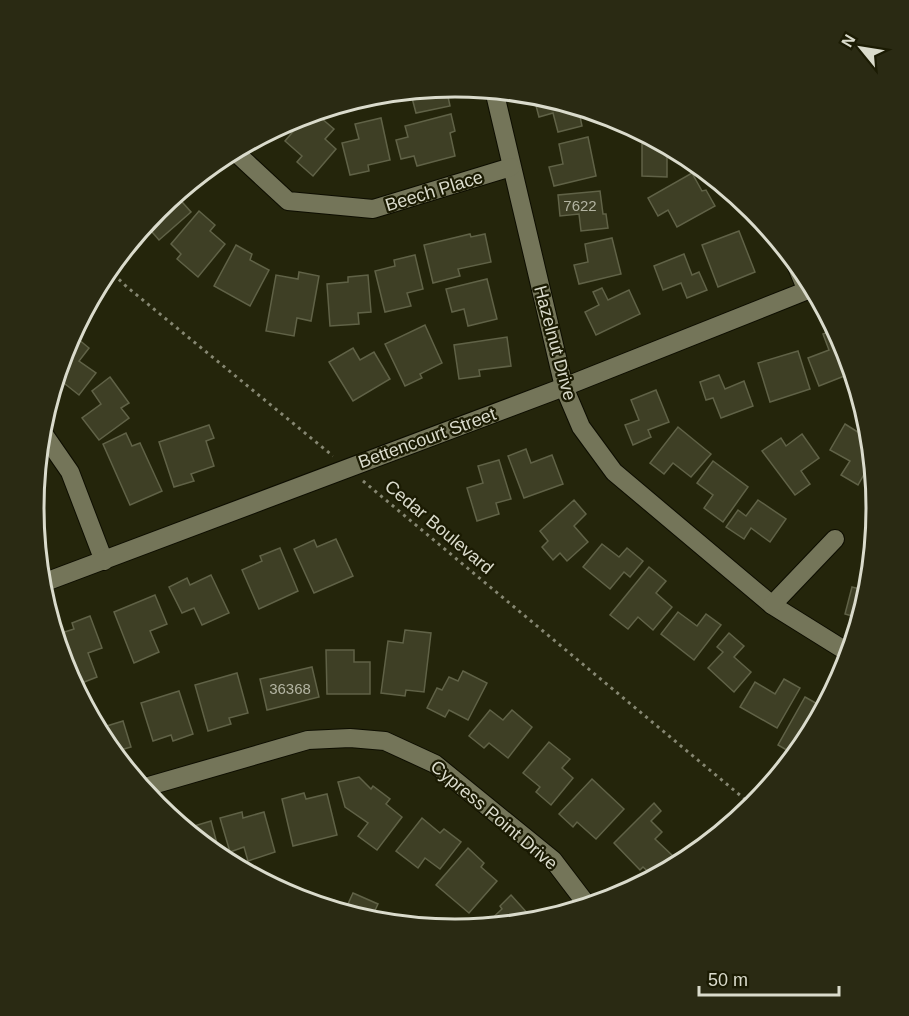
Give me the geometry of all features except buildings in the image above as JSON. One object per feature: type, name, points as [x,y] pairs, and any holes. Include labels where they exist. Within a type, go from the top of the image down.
[{"type":"street","name":"Hazelnut Drive","points":[[496,100],[564,387],[580,427],[614,472],[772,605],[841,648]]},
{"type":"street","name":"Beech Place","points":[[241,157],[288,201],[374,209],[511,167]]},
{"type":"street","name":"Bettencourt Street","points":[[50,580],[564,387],[804,293]]},
{"type":"street","points":[[49,441],[70,472],[104,561]]},
{"type":"street","points":[[772,605],[835,539]]},
{"type":"street","name":"Cypress Point Drive","points":[[151,785],[308,740],[350,738],[385,741],[435,764],[554,860],[582,898]]},
{"type":"path","name":"Cedar Boulevard","points":[[116,276],[745,799]]}]
